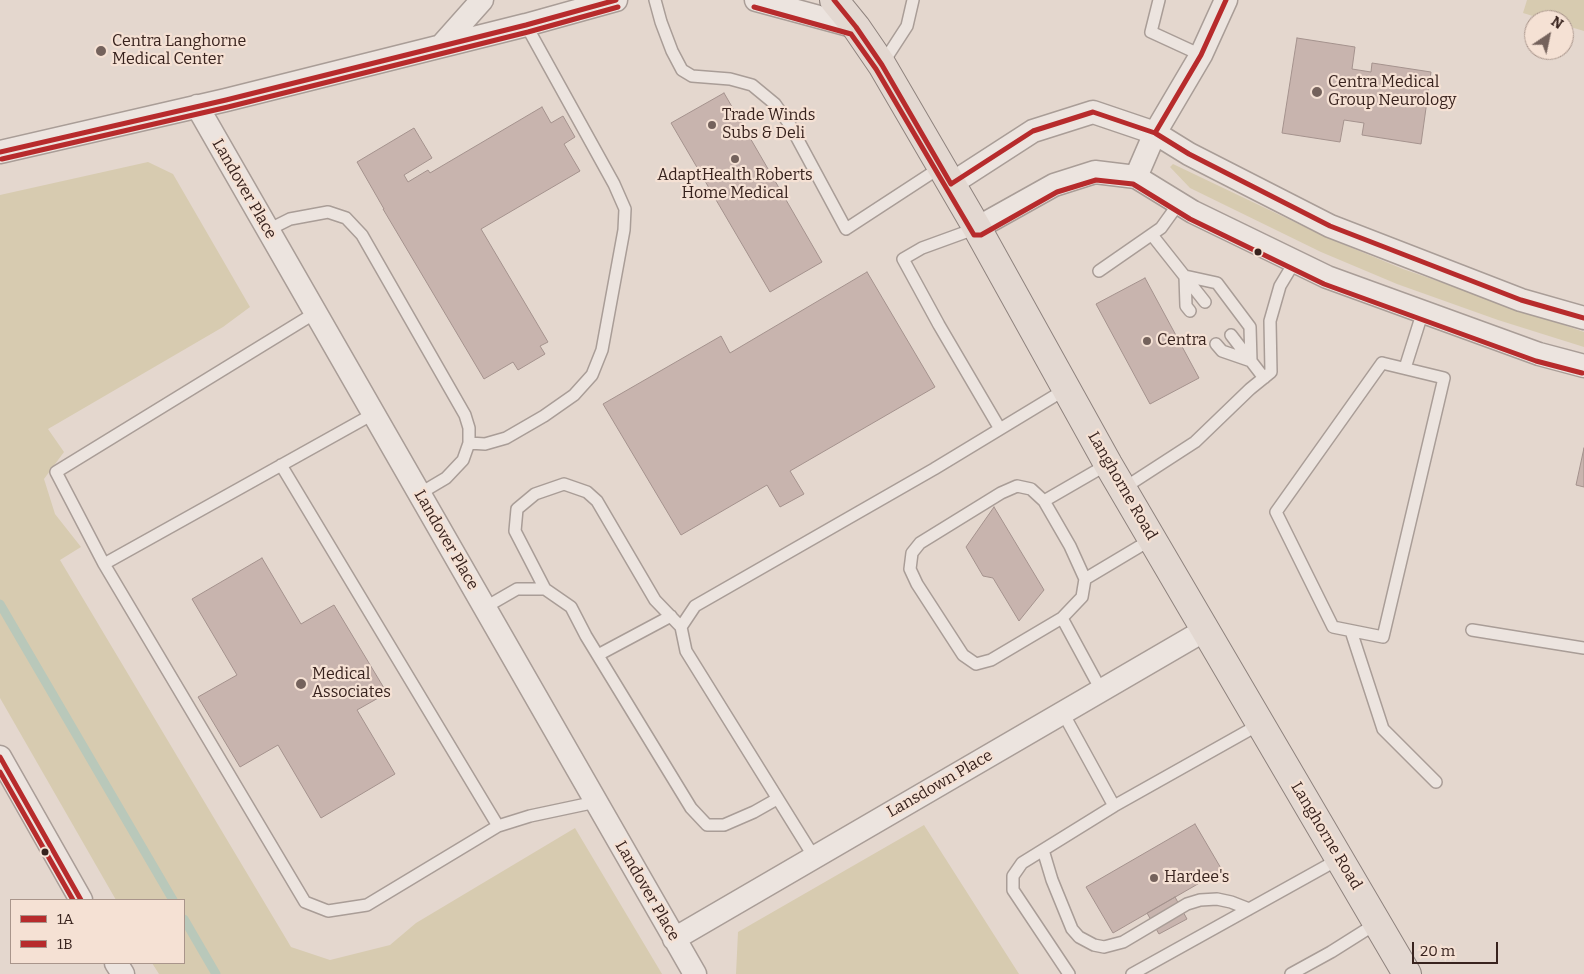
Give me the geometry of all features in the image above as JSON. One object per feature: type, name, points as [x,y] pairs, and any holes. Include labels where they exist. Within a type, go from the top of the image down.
[{"type":"main road","name":"Langhorne Road","points":[[834,0],[856,27],[882,65],[977,228],[1108,464],[1124,488],[1407,974]]},
{"type":"street","points":[[441,46],[482,0]]},
{"type":"street","points":[[0,152],[226,100],[526,25],[616,0]]},
{"type":"street","points":[[756,0],[856,27]]},
{"type":"street","points":[[1136,178],[1155,133],[1201,55],[1226,0]]},
{"type":"street","name":"Landover Place","points":[[197,106],[695,974]]},
{"type":"street","points":[[946,176],[1033,131],[1093,112],[1155,133],[1189,154],[1330,226],[1521,300],[1584,318]]},
{"type":"street","points":[[977,228],[1054,185],[1095,172],[1136,178],[1193,212],[1327,276],[1539,354],[1584,366]]},
{"type":"street","name":"Lansdown Place","points":[[674,939],[1205,630]]},
{"type":"street","points":[[0,757],[80,899]]},
{"type":"lane","points":[[655,0],[672,52],[682,70],[692,76],[730,79],[752,85],[775,104],[790,125],[846,229],[946,176]]},
{"type":"lane","points":[[882,65],[907,26],[913,0]]},
{"type":"lane","points":[[1159,0],[1151,32],[1201,55]]},
{"type":"lane","points":[[469,443],[485,444],[506,438],[544,416],[574,395],[592,375],[602,350],[624,230],[625,209],[614,184],[526,25]]},
{"type":"lane","points":[[1099,271],[1162,228],[1178,203]]},
{"type":"lane","points":[[268,230],[290,219],[309,214],[328,212],[346,218],[362,235],[465,415],[469,428],[469,443],[463,460],[446,478],[419,494]]},
{"type":"lane","points":[[977,228],[922,248],[904,259],[938,324],[1000,429]]},
{"type":"lane","points":[[1152,234],[1205,302]]},
{"type":"lane","points":[[1124,488],[1195,442],[1250,389],[1271,372],[1270,321],[1280,286],[1295,261]]},
{"type":"lane","points":[[1185,276],[1186,306],[1190,311]]},
{"type":"lane","points":[[1185,276],[1217,283],[1250,327],[1251,361]]},
{"type":"lane","points":[[1405,368],[1423,312]]},
{"type":"lane","points":[[315,313],[56,472],[104,564],[305,902],[328,911],[367,905],[498,826],[530,816],[596,802]]},
{"type":"lane","points":[[1231,335],[1264,378]]},
{"type":"lane","points":[[1216,344],[1222,351],[1251,361]]},
{"type":"lane","points":[[1382,363],[1405,368],[1444,378],[1383,637],[1333,627],[1276,512],[1382,363]]},
{"type":"lane","points":[[680,627],[695,606],[934,469],[1066,389]]},
{"type":"lane","points":[[104,564],[373,414]]},
{"type":"lane","points":[[1044,501],[1108,464]]},
{"type":"lane","points":[[281,465],[498,826]]},
{"type":"lane","points":[[777,798],[754,812],[724,826],[706,826],[691,808],[571,607],[545,589],[515,531],[517,509],[535,494],[564,484],[587,492],[597,501],[655,600],[680,627],[686,651],[814,857]]},
{"type":"lane","points":[[1017,486],[1031,489],[1044,501],[1070,546],[1085,579],[1082,596],[1062,618],[991,660],[976,664],[963,655],[917,584],[910,569],[912,553],[920,543],[1001,493],[1017,486]]},
{"type":"lane","points":[[1085,579],[1153,538]]},
{"type":"lane","points":[[484,608],[516,589],[545,589]]},
{"type":"lane","points":[[598,655],[671,616]]},
{"type":"lane","points":[[1062,618],[1101,690]]},
{"type":"lane","points":[[1472,630],[1584,648]]},
{"type":"lane","points":[[1351,631],[1383,729],[1436,782]]},
{"type":"lane","points":[[1063,713],[1114,806]]},
{"type":"lane","points":[[1069,974],[1013,890],[1013,876],[1022,863],[1114,806],[1260,724]]},
{"type":"lane","points":[[1043,850],[1052,880],[1072,929],[1079,938],[1094,945],[1104,947],[1123,942],[1187,904],[1200,900],[1217,899],[1249,909]]},
{"type":"lane","points":[[1132,974],[1339,859]]},
{"type":"lane","points":[[1291,974],[1377,923]]},
{"type":"shaded area","points":[[1527,0],[1584,0],[1584,31],[1574,28],[1574,10],[1524,10],[1523,13]]},
{"type":"shaded area","points":[[148,162],[173,174],[250,307],[223,327],[48,429],[64,452],[44,479],[55,514],[81,547],[60,560],[291,947],[330,960],[390,945],[416,923],[575,828],[662,974],[159,974],[153,964],[185,964],[185,899],[115,899],[0,698],[0,195]]},
{"type":"shaded area","points":[[1173,164],[1328,238],[1403,269],[1584,332],[1584,347],[1498,320],[1397,284],[1321,252],[1190,188],[1170,167]]},
{"type":"shaded area","points":[[924,825],[1019,974],[736,974],[738,932]]},
{"type":"building","points":[[1297,38],[1355,47],[1352,69],[1371,72],[1372,63],[1431,72],[1421,144],[1362,135],[1364,123],[1344,120],[1340,142],[1282,133]]},
{"type":"building","points":[[724,93],[822,262],[770,292],[671,123]]},
{"type":"building","points":[[542,107],[551,123],[563,116],[575,137],[564,144],[580,171],[481,229],[548,342],[540,346],[545,354],[518,370],[513,362],[484,379],[357,162],[414,128],[432,158],[404,175],[408,182],[428,170],[430,173]]},
{"type":"building","points":[[867,272],[935,387],[790,471],[804,494],[780,507],[767,485],[681,535],[603,404],[721,336],[730,353]]},
{"type":"building","name":"Centra","points":[[1145,278],[1199,378],[1150,404],[1096,304]]},
{"type":"building","points":[[1584,448],[1584,487],[1576,485]]},
{"type":"building","points":[[994,507],[1044,590],[1019,621],[993,578],[983,576],[966,547]]},
{"type":"building","name":"Medical Associates","points":[[262,558],[301,624],[334,605],[387,693],[357,710],[395,774],[321,818],[278,745],[240,767],[198,697],[237,675],[192,599]]},
{"type":"building","name":"Hardee's","points":[[1195,824],[1222,870],[1113,933],[1086,887]]},
{"type":"building","points":[[1175,897],[1187,919],[1159,934],[1147,913]]},
{"type":"waterway","points":[[0,604],[172,899]]},
{"type":"waterway","points":[[185,921],[216,974]]},
{"type":"transit line","name":"1A","points":[[0,152],[226,100],[526,25],[616,0]]},
{"type":"transit line","name":"1A","points":[[834,0],[856,27],[882,65],[951,184]]},
{"type":"transit line","name":"1A","points":[[1155,133],[1201,55],[1226,0]]},
{"type":"transit line","name":"1B","points":[[2,159],[228,107],[528,32],[618,7]]},
{"type":"transit line","name":"1B","points":[[754,7],[851,34],[876,69],[974,235],[981,235],[1057,192],[1096,180],[1133,184],[1190,219],[1324,284],[1536,361],[1582,373]]},
{"type":"transit line","name":"1A","points":[[951,184],[1033,131],[1093,112],[1155,133],[1189,154],[1330,226],[1521,300],[1584,318]]},
{"type":"transit line","name":"1A","points":[[0,757],[80,899]]},
{"type":"transit line","name":"1B","points":[[0,772],[72,899]]},
{"type":"place","name":"Centra Langhorne Medical Center","points":[[101,51]]},
{"type":"place","name":"Centra Medical Group Neurology","points":[[1317,92]]},
{"type":"place","name":"Trade Winds Subs & Deli","points":[[712,125]]},
{"type":"place","name":"AdaptHealth Roberts Home Medical","points":[[735,159]]},
{"type":"place","name":"Centra","points":[[1147,341]]},
{"type":"place","name":"Medical Associates","points":[[301,684]]},
{"type":"place","name":"Hardee's","points":[[1154,878]]}]
